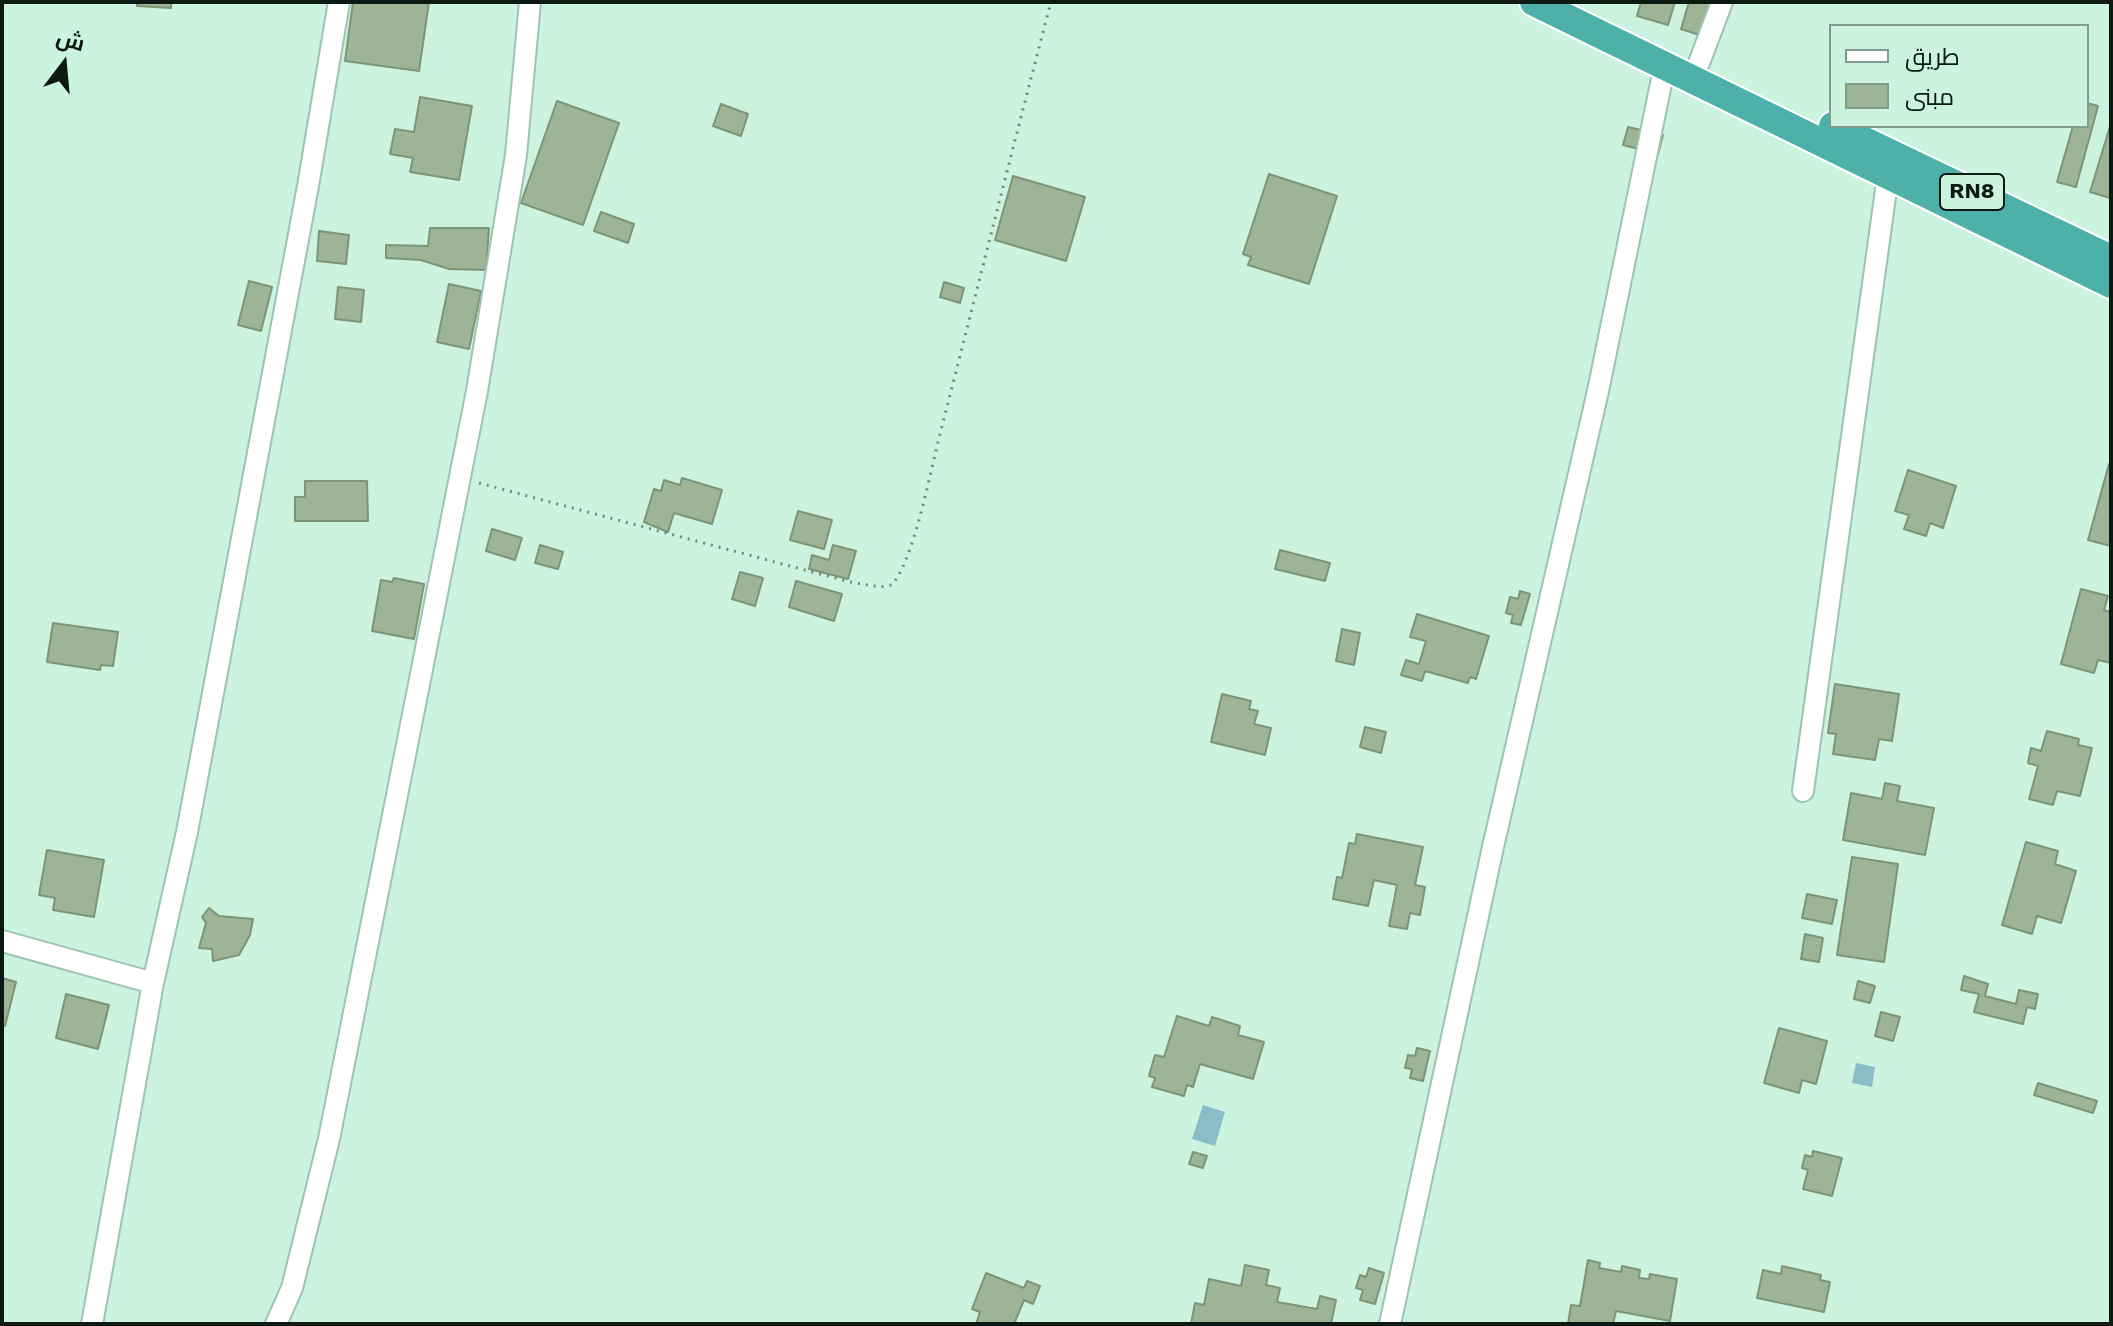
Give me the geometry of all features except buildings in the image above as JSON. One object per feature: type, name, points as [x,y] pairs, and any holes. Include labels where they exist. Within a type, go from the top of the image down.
[{"type":"highway","name":"RN8","points":[[1534,2],[2111,284]]},
{"type":"highway","name":"RN8","points":[[1573,2],[1829,125]]},
{"type":"highway","name":"RN8","points":[[1836,128],[2111,259]]},
{"type":"street","points":[[92,1324],[153,983],[190,816],[339,2]]},
{"type":"street","points":[[276,1324],[292,1288],[329,1139],[460,478],[516,155],[530,2]]},
{"type":"street","points":[[1699,63],[1722,2]]},
{"type":"street","points":[[1390,1324],[1493,847],[1598,391],[1665,64]]},
{"type":"street","points":[[1803,791],[1888,175]]},
{"type":"street","points":[[2,941],[153,983]]},
{"type":"path","points":[[460,478],[850,582],[880,587],[892,585],[906,555],[937,446],[1051,2]]},
{"type":"water","points":[[1856,1063],[1875,1067],[1872,1087],[1852,1083]]},
{"type":"water","points":[[1203,1105],[1225,1112],[1215,1146],[1192,1139]]}]
